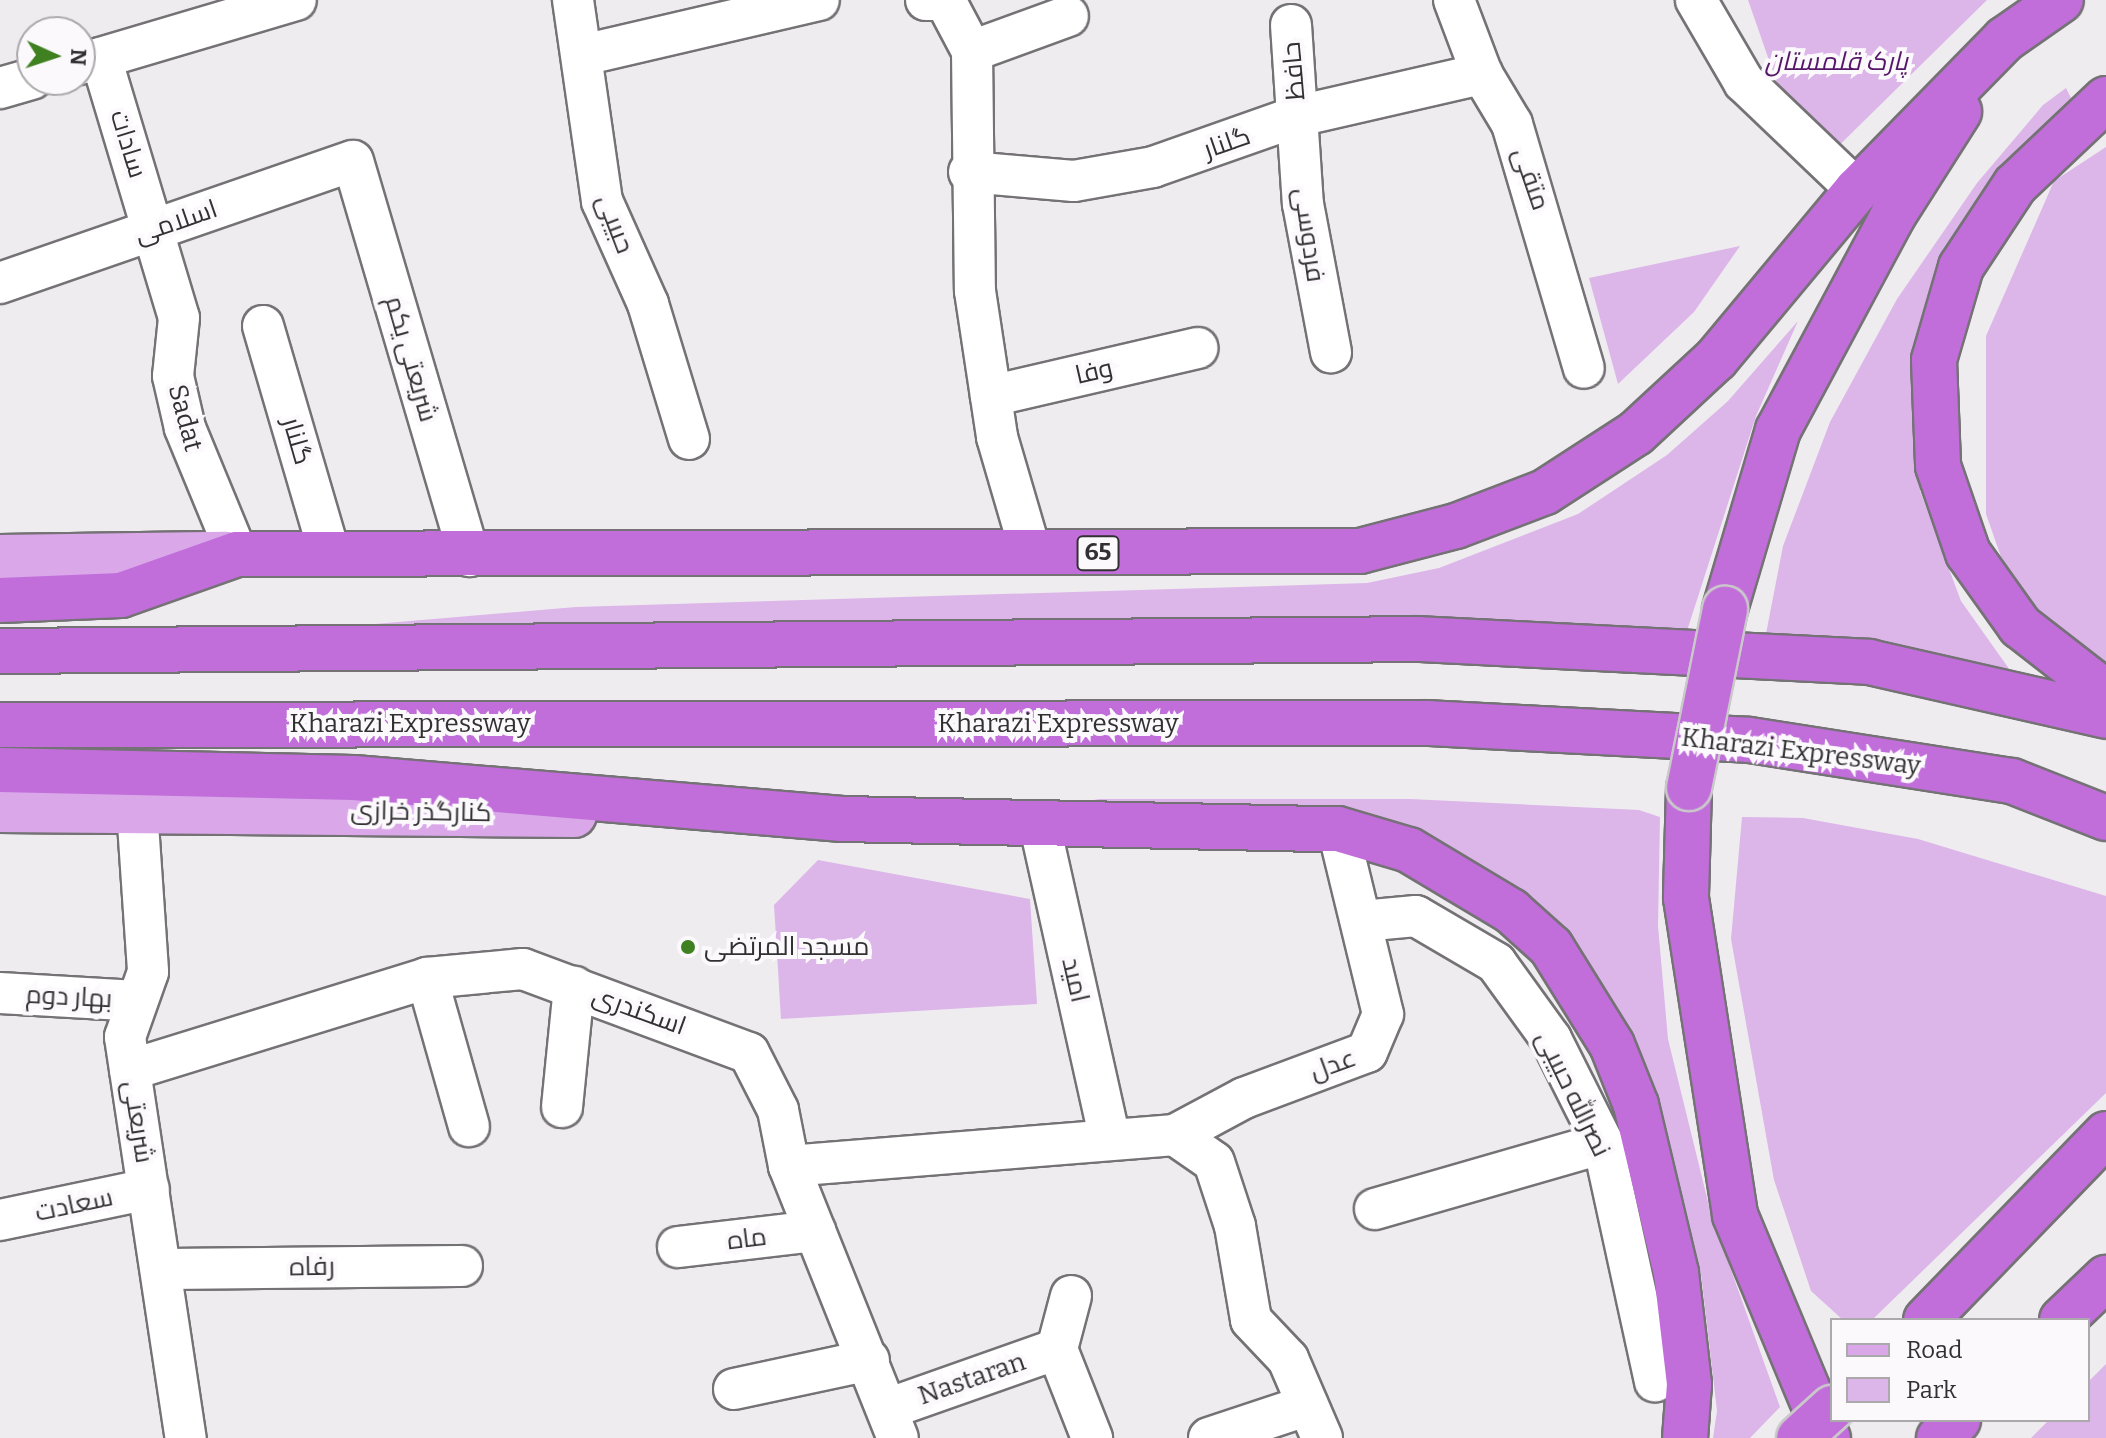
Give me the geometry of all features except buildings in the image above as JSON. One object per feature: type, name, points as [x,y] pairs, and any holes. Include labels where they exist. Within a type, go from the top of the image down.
[{"type":"highway","name":"65","points":[[0,600],[121,595],[237,554],[469,556],[1360,551],[1456,526],[1545,492],[1636,433],[1716,359],[1857,190],[2005,39],[2061,0]]},
{"type":"highway","points":[[1828,1438],[1735,1215],[1686,898],[1689,788],[1725,609],[1778,430],[1892,217],[2005,39]]},
{"type":"highway","points":[[2106,99],[2015,185],[1961,267],[1934,360],[1938,466],[1968,553],[2020,626],[2106,693]]},
{"type":"highway","points":[[0,651],[1418,639],[1869,662],[2106,716]]},
{"type":"highway","name":"Kharazi Expressway","points":[[0,725],[1428,723],[1749,740],[2012,781],[2106,818]]},
{"type":"highway","points":[[0,770],[354,778],[842,819],[1338,829],[1409,850],[1511,911],[1551,947],[1589,999],[1636,1105],[1676,1273],[1689,1384],[1685,1438]]},
{"type":"highway","points":[[1928,1318],[2106,1134]]},
{"type":"highway","points":[[2064,1318],[2106,1278]]},
{"type":"highway","points":[[1799,1438],[1830,1410]]},
{"type":"highway","points":[[1939,1438],[1956,1422]]},
{"type":"main road","points":[[0,557],[237,554]]},
{"type":"main road","name":"کنارگذر خرازی","points":[[0,810],[137,809],[842,819]]},
{"type":"street","points":[[96,60],[296,0]]},
{"type":"street","name":"حبیبی","points":[[573,0],[602,201],[648,304],[689,439]]},
{"type":"street","points":[[583,55],[819,0]]},
{"type":"street","points":[[926,0],[946,0],[972,51],[969,172],[975,291],[991,396],[1031,553]]},
{"type":"street","name":"متقی","points":[[1454,0],[1482,74],[1517,139],[1584,368]]},
{"type":"street","points":[[1696,0],[1744,82],[1857,190]]},
{"type":"street","points":[[972,51],[1068,16]]},
{"type":"street","name":"حافظ","points":[[1291,25],[1298,116]]},
{"type":"street","name":"سادات","points":[[96,74],[154,229]]},
{"type":"street","name":"گلنار","points":[[969,172],[1087,178],[1224,146],[1298,116],[1482,74]]},
{"type":"street","name":"فردوسی","points":[[1298,116],[1303,204],[1331,352]]},
{"type":"street","name":"اسلامی","points":[[0,283],[353,161]]},
{"type":"street","name":"شریعتی یکم","points":[[353,161],[469,556]]},
{"type":"street","name":"Sadat","points":[[154,229],[179,318],[173,376],[185,428],[237,554]]},
{"type":"street","name":"گلنار","points":[[263,326],[330,555]]},
{"type":"street","name":"وفا","points":[[991,396],[1198,348]]},
{"type":"street","name":"شریعتی","points":[[137,809],[148,972],[125,1037],[163,1269],[186,1438]]},
{"type":"street","name":"امید","points":[[1039,822],[1110,1139]]},
{"type":"street","name":"عدل","points":[[1175,1135],[1244,1098],[1367,1052],[1383,1014],[1338,829]]},
{"type":"street","name":"نصرالله حبیبی","points":[[1362,921],[1416,916],[1496,963],[1551,1039],[1603,1143],[1655,1381]]},
{"type":"street","name":"اسکندری","points":[[130,1070],[427,978],[523,969],[749,1053],[778,1110],[789,1166],[892,1424]]},
{"type":"street","points":[[427,978],[469,1126]]},
{"type":"street","points":[[562,1107],[574,987]]},
{"type":"street","name":"بهار دوم","points":[[0,993],[137,1001]]},
{"type":"street","points":[[789,1166],[1175,1135],[1214,1162],[1235,1226],[1251,1320],[1288,1359],[1315,1422],[1209,1438]]},
{"type":"street","points":[[1375,1209],[1603,1143]]},
{"type":"street","name":"سعادت","points":[[0,1220],[149,1189]]},
{"type":"street","name":"ماه","points":[[678,1247],[815,1231]]},
{"type":"street","name":"رفاه","points":[[163,1269],[462,1266]]},
{"type":"street","points":[[1071,1296],[1057,1349],[1092,1438]]},
{"type":"street","name":"Nastaran","points":[[892,1424],[1057,1349]]},
{"type":"street","points":[[734,1389],[869,1360]]},
{"type":"green space","name":"پارک قلمستان","points":[[1748,0],[1987,0],[1809,175]]},
{"type":"green space","points":[[2066,88],[2071,98],[2024,150],[1919,411],[1920,491],[1961,601],[2017,680],[1764,644],[1783,546],[1830,422],[1897,299],[1977,183],[2043,105]]},
{"type":"green space","points":[[2106,147],[2106,670],[2070,649],[2007,574],[1986,514],[1986,336],[2054,181]]},
{"type":"green space","points":[[1740,246],[1694,312],[1618,384],[1589,278]]},
{"type":"green space","points":[[1798,321],[1756,416],[1687,631],[269,633],[576,607],[1367,583],[1439,568],[1578,514],[1667,455],[1728,401]]},
{"type":"green space","points":[[1099,799],[1410,799],[1639,810],[1660,817],[1658,926],[1668,1039],[1711,1214],[1780,1407],[1750,1438],[1713,1438],[1717,1411],[1701,1274],[1667,1178],[1644,1076],[1615,1004],[1575,940],[1477,867],[1046,809]]},
{"type":"green space","points":[[1742,817],[1803,818],[1918,839],[2106,896],[2106,1093],[1874,1318],[1841,1318],[1811,1291],[1774,1180],[1731,939]]},
{"type":"green space","points":[[818,860],[1030,899],[1037,1004],[781,1019],[774,905]]},
{"type":"green space","points":[[2106,1364],[2106,1438],[2031,1438],[2047,1422],[2090,1422],[2090,1380]]},
{"type":"place","name":"مسجد المرتضی","points":[[688,947]]}]
